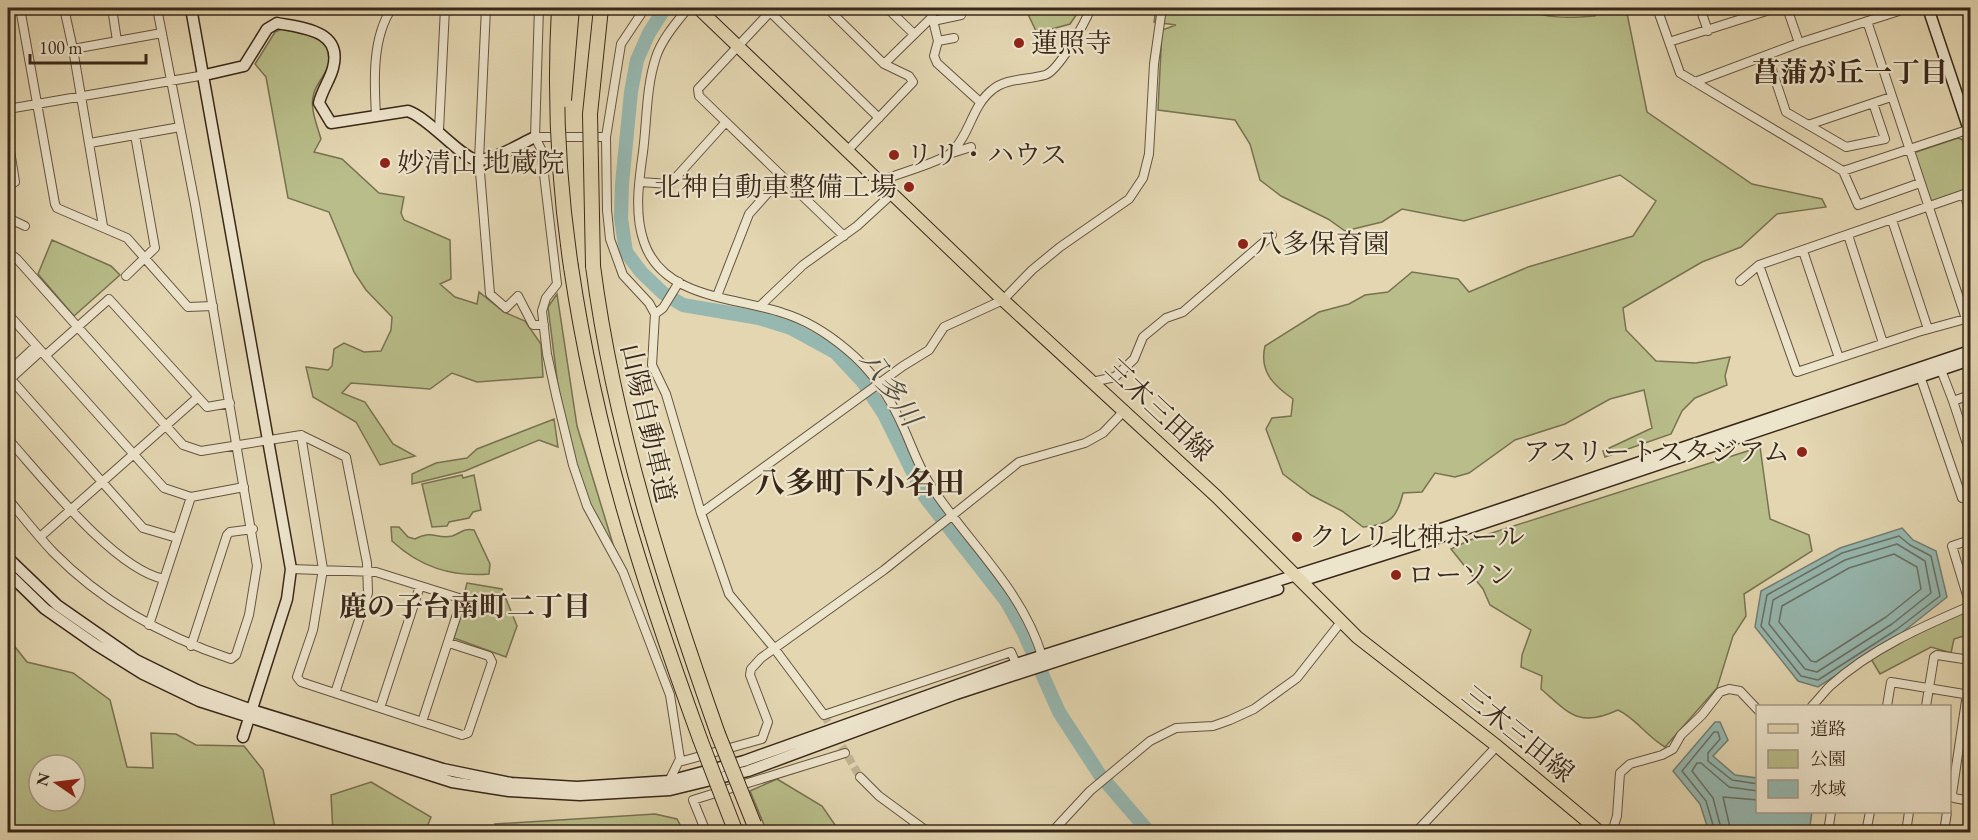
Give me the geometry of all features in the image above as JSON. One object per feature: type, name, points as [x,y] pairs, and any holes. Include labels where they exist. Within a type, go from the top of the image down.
[{"type":"highway","points":[[559,8],[556,128],[571,267]]},
{"type":"highway","name":"山陽自動車道","points":[[572,8],[563,129],[571,267],[596,409],[625,519],[700,739],[736,831]]},
{"type":"highway","name":"山陽自動車道","points":[[594,8],[586,114],[588,214],[599,315],[617,405],[644,513],[718,734],[756,828]]},
{"type":"highway","points":[[593,266],[590,114],[602,8]]},
{"type":"main road","name":"三木三田線","points":[[698,8],[1003,300],[1216,496],[1341,622],[1383,659],[1497,746],[1600,832]]},
{"type":"street","points":[[20,8],[36,105],[57,208],[127,238],[188,307],[213,306]]},
{"type":"street","points":[[64,8],[74,49],[103,226]]},
{"type":"street","points":[[112,8],[117,41]]},
{"type":"street","points":[[8,499],[54,553],[100,593],[149,625],[191,646],[231,659],[236,655],[254,595],[257,566],[253,529],[157,8]]},
{"type":"street","points":[[191,8],[291,569],[287,599],[243,737]]},
{"type":"street","points":[[376,115],[374,75],[385,18],[392,8]]},
{"type":"street","points":[[439,130],[445,8]]},
{"type":"street","points":[[486,8],[478,160],[490,294],[506,308],[518,297],[533,325],[544,325]]},
{"type":"street","points":[[539,8],[535,137],[541,150],[557,284],[546,297],[542,311],[547,354],[573,465],[587,507],[623,572],[670,695],[679,762],[669,781]]},
{"type":"street","points":[[645,8],[621,44],[606,137],[607,210],[615,259],[623,275],[649,303],[655,314],[652,365],[666,394],[701,513],[729,594],[774,648],[824,715],[1011,652],[1018,669]]},
{"type":"street","points":[[688,8],[657,56],[650,85],[639,208],[644,243],[655,261],[679,282],[698,292],[785,313],[831,337],[861,363],[880,384],[904,429],[920,470],[1009,587],[1033,631],[1044,661]]},
{"type":"street","points":[[827,8],[884,64],[909,76],[913,82],[847,151]]},
{"type":"street","points":[[887,8],[914,34]]},
{"type":"street","points":[[930,8],[938,41],[934,56],[937,63],[980,102]]},
{"type":"street","points":[[951,153],[965,133],[980,102],[993,89],[1009,81],[1048,74],[1058,64],[1091,8]]},
{"type":"street","points":[[701,513],[903,366],[929,350],[944,327],[1003,300],[1032,270],[1060,247],[1129,199],[1143,178],[1149,154],[1154,64],[1162,8]]},
{"type":"street","points":[[1657,8],[1680,73],[1843,171],[1858,205],[1920,183]]},
{"type":"street","points":[[1700,8],[1708,31]]},
{"type":"street","points":[[1742,8],[1746,18]]},
{"type":"street","points":[[1669,42],[1776,8]]},
{"type":"street","points":[[1787,8],[1799,43]]},
{"type":"street","points":[[1695,82],[1799,43],[1899,11],[1898,8]]},
{"type":"street","points":[[1843,171],[1970,131],[1929,8]]},
{"type":"street","points":[[844,236],[725,123],[699,96],[698,89],[769,10],[879,118]]},
{"type":"street","points":[[884,64],[932,19],[961,15]]},
{"type":"street","points":[[1759,265],[1797,372],[1928,329],[1968,319],[1908,150],[1867,21]]},
{"type":"street","points":[[8,109],[172,81],[244,66],[267,29],[274,24],[319,32],[330,45],[335,59],[319,103],[327,119],[337,124],[376,115],[408,111],[420,115],[439,130],[467,158],[478,160],[535,137],[606,137]]},
{"type":"street","points":[[74,49],[162,33]]},
{"type":"street","points":[[938,41],[954,38]]},
{"type":"street","points":[[1767,55],[1786,112],[1845,147],[1885,139],[1873,103]]},
{"type":"street","points":[[1808,125],[1891,97]]},
{"type":"street","points":[[640,182],[670,184],[725,123]]},
{"type":"street","points":[[90,143],[180,127]]},
{"type":"street","points":[[126,276],[155,248],[135,135]]},
{"type":"street","points":[[8,138],[15,182],[8,186]]},
{"type":"street","points":[[879,181],[971,147]]},
{"type":"street","points":[[717,296],[748,214],[781,178]]},
{"type":"street","points":[[760,306],[803,265],[844,236],[893,193]]},
{"type":"street","points":[[1740,281],[1759,265],[1967,193],[1971,212]]},
{"type":"street","points":[[8,218],[25,226]]},
{"type":"street","points":[[1892,220],[1928,329]]},
{"type":"street","points":[[1092,382],[1115,377],[1134,359],[1143,337],[1166,318],[1183,312],[1272,235]]},
{"type":"street","points":[[1848,235],[1883,343]]},
{"type":"street","points":[[1803,251],[1839,358]]},
{"type":"street","points":[[8,252],[17,259],[183,445],[201,451],[301,435],[314,439],[348,461],[368,571],[368,593],[335,693]]},
{"type":"street","points":[[655,314],[663,308],[679,282]]},
{"type":"street","points":[[8,391],[9,378],[41,351],[78,328],[110,300],[207,407],[230,404]]},
{"type":"street","points":[[8,314],[164,488],[191,497],[244,486]]},
{"type":"street","points":[[8,573],[45,609],[143,674],[199,701],[443,769],[511,783],[577,787],[669,781],[744,761],[1298,578],[1971,351]]},
{"type":"street","points":[[1298,578],[1472,527],[1971,360]]},
{"type":"street","points":[[1941,370],[1971,453]]},
{"type":"street","points":[[1920,376],[1962,498],[1971,495]]},
{"type":"street","points":[[9,378],[143,528],[177,538]]},
{"type":"street","points":[[1953,401],[1971,395]]},
{"type":"street","points":[[40,537],[197,398]]},
{"type":"street","points":[[679,762],[762,739],[768,722],[752,683],[751,669],[774,648],[884,570],[1019,462],[1085,443],[1103,433],[1124,411]]},
{"type":"street","points":[[301,435],[323,569],[313,630],[297,677],[301,682],[462,735],[468,733],[492,662],[489,656],[449,643]]},
{"type":"street","points":[[8,439],[84,525],[148,575],[164,579]]},
{"type":"street","points":[[149,625],[191,497]]},
{"type":"street","points":[[191,646],[227,535],[230,532],[253,529]]},
{"type":"street","points":[[1813,705],[1830,686],[1874,653],[1910,631],[1971,605],[1952,546],[1971,540]]},
{"type":"street","points":[[8,558],[57,605],[136,660],[197,690],[250,714],[452,782],[509,791],[591,795],[670,790],[725,777],[956,694],[1018,669]]},
{"type":"street","points":[[291,569],[385,573],[459,598],[461,602],[449,643],[422,722]]},
{"type":"street","points":[[380,708],[420,586]]},
{"type":"street","points":[[1052,832],[1090,791],[1150,741],[1176,728],[1213,726],[1263,703],[1297,678],[1341,622]]},
{"type":"street","points":[[1926,705],[1934,657],[1936,655],[1971,660]]},
{"type":"street","points":[[1887,705],[1891,682],[1969,695],[1952,794],[1954,798],[1971,801]]},
{"type":"street","points":[[1612,832],[1617,816],[1620,773],[1630,764],[1662,755],[1673,748],[1681,735],[1702,715],[1720,692],[1729,688],[1740,691],[1756,708]]},
{"type":"street","points":[[1416,832],[1497,746]]},
{"type":"street","points":[[706,832],[693,800],[845,753]]},
{"type":"street","points":[[860,777],[879,795],[928,832]]},
{"type":"street","points":[[1828,832],[1831,813]]},
{"type":"street","points":[[1866,832],[1870,813]]},
{"type":"street","points":[[1906,832],[1909,813]]},
{"type":"street","points":[[1944,832],[1947,813]]},
{"type":"street","points":[[1969,832],[1971,826]]},
{"type":"green space","points":[[1025,8],[1081,8],[1070,24],[1037,33]]},
{"type":"green space","points":[[1156,8],[1522,8],[1549,16],[1567,17],[1595,16],[1596,8],[1626,8],[1647,112],[1752,184],[1822,199],[1826,207],[1777,214],[1741,247],[1702,262],[1623,308],[1626,330],[1656,361],[1696,363],[1730,357],[1725,376],[1727,385],[1695,398],[1682,411],[1671,434],[1605,457],[1603,451],[1652,428],[1644,390],[1610,399],[1565,424],[1515,440],[1469,473],[1455,477],[1435,473],[1422,492],[1403,493],[1398,509],[1391,519],[1363,527],[1342,511],[1311,495],[1283,474],[1266,429],[1272,418],[1291,416],[1293,399],[1269,377],[1264,363],[1265,346],[1319,312],[1349,304],[1365,295],[1388,292],[1412,272],[1458,279],[1469,292],[1528,267],[1633,236],[1656,201],[1620,175],[1464,221],[1402,209],[1382,222],[1345,231],[1328,219],[1281,196],[1260,180],[1250,144],[1235,120],[1158,110],[1162,30],[1176,25],[1154,22]]},
{"type":"green space","points":[[282,29],[314,37],[327,47],[330,54],[328,67],[315,89],[312,104],[321,139],[314,152],[342,159],[379,193],[404,197],[401,213],[404,220],[450,240],[451,279],[440,284],[455,297],[477,304],[479,292],[504,312],[525,321],[541,344],[543,377],[477,382],[452,373],[430,389],[351,383],[342,393],[365,402],[393,444],[415,456],[380,465],[356,422],[313,397],[306,367],[328,370],[332,366],[334,349],[344,343],[364,352],[381,351],[391,330],[392,317],[366,290],[354,272],[329,212],[288,198],[266,77],[255,64],[275,32]]},
{"type":"green space","points":[[1958,138],[1963,140],[1970,162],[1970,188],[1932,202],[1928,199],[1913,153]]},
{"type":"green space","points":[[52,240],[111,266],[120,275],[74,316],[38,274]]},
{"type":"green space","points":[[557,294],[577,426],[619,564],[587,500],[561,410],[548,307]]},
{"type":"green space","points":[[554,419],[558,447],[539,440],[465,471],[412,484],[412,474],[436,463],[467,458],[477,449]]},
{"type":"green space","points":[[1760,447],[1770,519],[1809,535],[1812,551],[1744,594],[1746,616],[1733,636],[1717,688],[1665,747],[1618,710],[1594,718],[1584,718],[1576,716],[1560,705],[1541,689],[1542,676],[1521,667],[1522,655],[1531,630],[1490,605],[1483,589],[1451,549],[1470,540]]},
{"type":"green space","points":[[462,475],[463,478],[474,475],[481,510],[473,512],[469,518],[449,522],[447,526],[432,527],[422,484]]},
{"type":"green space","points":[[391,527],[399,527],[408,537],[415,539],[427,535],[447,537],[465,530],[474,530],[490,564],[489,574],[449,572],[425,564],[392,541]]},
{"type":"green space","points":[[467,583],[502,589],[517,626],[506,657],[454,638],[467,596],[464,595]]},
{"type":"green space","points":[[1965,610],[1970,610],[1970,634],[1954,639],[1951,653],[1931,647],[1880,674],[1871,659],[1904,639]]},
{"type":"green space","points":[[8,638],[27,662],[73,673],[110,700],[127,767],[153,768],[151,733],[176,734],[196,745],[244,746],[263,770],[276,832],[8,832]]},
{"type":"green space","points":[[777,779],[822,806],[840,832],[767,832],[750,791]]},
{"type":"green space","points":[[371,782],[431,817],[425,832],[333,832],[331,795]]},
{"type":"green space","points":[[655,814],[677,819],[684,832],[499,832],[495,824]]},
{"type":"water","points":[[1902,528],[1913,540],[1936,551],[1947,597],[1899,635],[1818,687],[1798,681],[1755,627],[1761,591],[1840,548]]},
{"type":"water","points":[[1715,722],[1720,722],[1728,740],[1713,756],[1735,775],[1756,778],[1756,813],[1812,813],[1809,832],[1709,832],[1700,804],[1673,771]]},
{"type":"waterway","name":"八多川","points":[[665,8],[649,33],[637,60],[631,92],[622,184],[621,218],[626,252],[641,272],[663,293],[683,305],[759,318],[791,328],[835,352],[863,382],[884,414],[925,497],[1007,602],[1023,631],[1059,712],[1100,775],[1149,832]]},
{"type":"tunnel","points":[[824,715],[860,777]]},
{"type":"place","name":"蓮照寺","points":[[1019,43]]},
{"type":"place","name":"リリ・ハウス","points":[[894,155]]},
{"type":"place","name":"妙清山 地蔵院","points":[[385,163]]},
{"type":"place","name":"北神自動車整備工場","points":[[909,187]]},
{"type":"place","name":"八多保育園","points":[[1243,244]]},
{"type":"place","name":"アスリートスタジアム","points":[[1802,452]]},
{"type":"place","name":"クレリ北神ホール","points":[[1297,537]]},
{"type":"place","name":"ローソン","points":[[1396,575]]},
{"type":"district","name":"菖蒲が丘一丁目","points":[[1850,72]]},
{"type":"district","name":"八多町下小名田","points":[[860,483]]},
{"type":"district","name":"鹿の子台南町二丁目","points":[[465,606]]}]
